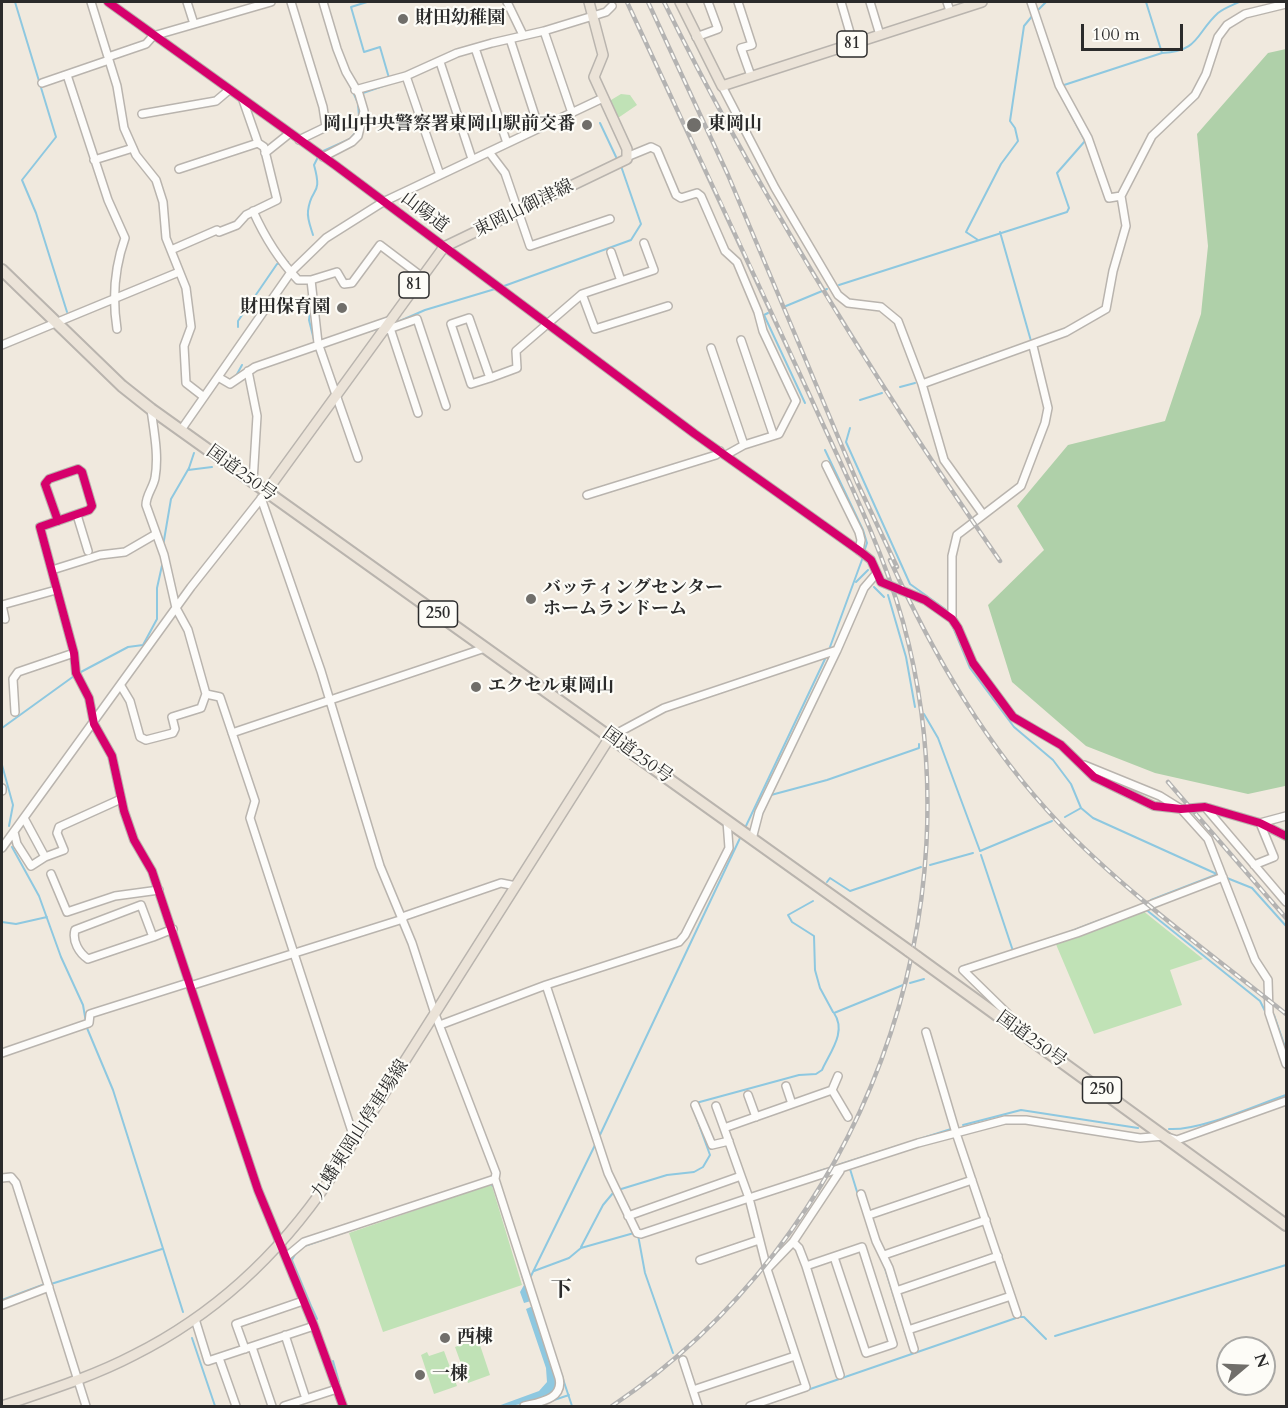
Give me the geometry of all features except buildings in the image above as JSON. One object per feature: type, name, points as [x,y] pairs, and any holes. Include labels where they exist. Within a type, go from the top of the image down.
[{"type":"highway","name":"国道250号","points":[[2,270],[152,412],[181,430],[252,482],[264,495],[727,820],[1287,1225]]},
{"type":"main road","points":[[589,2],[603,55],[594,77],[629,156]]},
{"type":"main road","points":[[680,2],[722,86]]},
{"type":"main road","name":"81","points":[[722,86],[880,35],[949,6],[982,2]]},
{"type":"main road","name":"東岡山御津線","points":[[264,495],[444,247],[624,161],[629,156]]},
{"type":"main road","name":"九蟠東岡山停車場線","points":[[2,1407],[78,1380],[133,1356],[195,1319],[242,1282],[280,1244],[317,1199],[355,1141],[610,737]]},
{"type":"street","points":[[91,2],[109,58],[124,128],[133,148],[156,180],[163,202],[166,238],[190,304],[191,327],[184,346],[186,384],[204,397]]},
{"type":"street","name":"山陽道","points":[[108,2],[860,551],[871,560],[876,574]]},
{"type":"street","points":[[187,2],[194,24]]},
{"type":"street","points":[[42,83],[146,44],[153,36],[270,2]]},
{"type":"street","points":[[291,2],[323,107],[326,127],[299,140]]},
{"type":"street","points":[[323,2],[337,49],[355,90],[359,94],[364,111],[358,136],[352,142],[323,157]]},
{"type":"street","points":[[507,2],[523,35]]},
{"type":"street","points":[[696,37],[718,29],[708,2]]},
{"type":"street","points":[[738,2],[752,45],[741,48],[751,76]]},
{"type":"street","points":[[840,2],[853,43]]},
{"type":"street","points":[[870,2],[880,35]]},
{"type":"street","points":[[1031,2],[1060,87],[1088,138],[1109,198],[1121,196]]},
{"type":"street","points":[[922,384],[1033,346],[1066,332],[1106,309],[1113,271],[1126,226],[1121,196],[1152,136],[1194,95],[1206,74],[1218,37],[1227,25],[1245,14],[1287,4]]},
{"type":"street","points":[[355,90],[406,76],[475,48],[544,31],[606,12],[612,6]]},
{"type":"street","points":[[544,31],[572,112]]},
{"type":"street","points":[[510,39],[539,128]]},
{"type":"street","points":[[475,48],[507,143]]},
{"type":"street","points":[[440,62],[472,159]]},
{"type":"street","points":[[67,75],[108,200],[125,238],[117,261],[113,301],[117,329]]},
{"type":"street","points":[[406,76],[440,175]]},
{"type":"street","points":[[722,86],[775,188],[843,301],[858,305],[876,305],[895,317],[922,384],[944,460],[982,513]]},
{"type":"street","points":[[142,114],[216,100],[229,90]]},
{"type":"street","points":[[181,430],[291,272],[326,238],[383,202],[603,98]]},
{"type":"street","points":[[171,250],[218,230],[219,232],[237,225],[246,215],[277,200],[264,147],[258,143],[243,100]]},
{"type":"street","points":[[265,153],[290,133]]},
{"type":"street","points":[[179,169],[258,143]]},
{"type":"street","points":[[587,495],[778,434],[796,401],[763,331],[758,312],[737,262],[726,250],[701,196],[697,193],[681,198],[676,195],[657,150],[651,147],[629,156]]},
{"type":"street","points":[[94,160],[133,148]]},
{"type":"street","points":[[489,152],[505,173],[530,246],[610,219]]},
{"type":"street","points":[[253,211],[264,236],[281,262],[298,280],[311,280],[337,272],[344,284],[352,284],[380,245],[421,276]]},
{"type":"street","points":[[490,378],[470,318],[451,324],[471,384],[490,378],[517,368],[516,351],[580,295],[654,270],[644,243]]},
{"type":"street","points":[[611,252],[621,281]]},
{"type":"street","points":[[2,345],[72,314],[113,301],[179,272]]},
{"type":"street","points":[[311,280],[318,343],[357,458]]},
{"type":"street","points":[[580,295],[595,328],[668,306]]},
{"type":"street","points":[[218,377],[230,384],[255,366],[318,343],[417,319],[446,406]]},
{"type":"street","points":[[387,327],[418,413]]},
{"type":"street","points":[[741,340],[773,434]]},
{"type":"street","points":[[952,619],[953,546],[957,535],[982,513],[1015,493],[1021,486],[1045,423],[1048,408],[1033,346]]},
{"type":"street","points":[[711,348],[744,445]]},
{"type":"street","points":[[248,371],[257,416],[252,482]]},
{"type":"street","points":[[121,686],[130,701],[140,737],[146,740],[172,733],[175,729],[172,717],[201,708],[206,694],[188,630],[176,608],[164,555],[146,505],[154,481],[157,461],[152,412]]},
{"type":"street","points":[[826,465],[859,532],[860,551]]},
{"type":"street","points":[[58,521],[45,484],[49,479],[78,469],[82,472],[92,506],[90,510],[77,515],[40,527],[74,653],[76,674],[89,698],[94,724],[111,756],[134,840],[152,871],[173,929],[189,984],[258,1190],[314,1326],[343,1407]]},
{"type":"street","points":[[2,848],[176,608],[264,495]]},
{"type":"street","points":[[264,495],[380,866],[403,918],[435,1014],[496,1173],[495,1179],[561,1383],[559,1392],[551,1398],[524,1407]]},
{"type":"street","points":[[77,515],[88,551]]},
{"type":"street","points":[[52,570],[100,555],[125,552],[156,534]]},
{"type":"street","points":[[751,838],[759,812],[837,650],[864,588],[876,574],[881,582],[925,600],[952,619],[973,663],[1012,717],[1061,745],[1094,777],[1154,806],[1180,809],[1205,807],[1260,823],[1287,836]]},
{"type":"street","points":[[5,619],[2,605],[56,591]]},
{"type":"street","points":[[232,733],[485,648]]},
{"type":"street","points":[[610,737],[664,708],[837,650]]},
{"type":"street","points":[[15,712],[13,679],[18,672],[74,653]]},
{"type":"street","points":[[206,694],[220,697],[255,801],[249,818],[355,1141]]},
{"type":"street","points":[[1079,762],[1160,796],[1180,809],[1208,839],[1255,960],[1268,980],[1269,1012],[1287,1064]]},
{"type":"street","points":[[14,832],[17,844],[31,866],[45,857],[64,850],[57,832],[59,827],[121,799]]},
{"type":"street","points":[[1205,807],[1287,902]]},
{"type":"street","points":[[1260,823],[1287,816]]},
{"type":"street","points":[[24,818],[45,857]]},
{"type":"street","points":[[440,1025],[546,985],[679,942],[685,935],[729,848],[727,820]]},
{"type":"street","points":[[1256,864],[1274,857],[1260,823]]},
{"type":"street","points":[[51,873],[67,912],[115,896],[159,890]]},
{"type":"street","points":[[1008,1023],[1008,1014],[963,970],[1077,933],[1223,877]]},
{"type":"street","points":[[2,1053],[86,1024],[90,1014],[403,918],[501,883],[516,886]]},
{"type":"street","points":[[153,937],[141,905],[75,930],[74,936],[81,954],[88,959],[153,937],[173,929]]},
{"type":"street","points":[[546,985],[608,1173],[637,1232],[748,1196],[1005,1120],[1026,1120],[1140,1138],[1164,1136],[1177,1140],[1287,1101]]},
{"type":"street","points":[[926,1032],[956,1133],[1017,1314]]},
{"type":"street","points":[[724,1128],[832,1090],[838,1076]]},
{"type":"street","points":[[786,1086],[792,1104]]},
{"type":"street","points":[[832,1090],[848,1117]]},
{"type":"street","points":[[748,1095],[756,1117]]},
{"type":"street","points":[[695,1105],[712,1145],[729,1141]]},
{"type":"street","points":[[716,1106],[748,1196],[767,1269],[806,1387],[750,1407]]},
{"type":"street","points":[[1140,1138],[1147,1128],[1145,1121]]},
{"type":"street","points":[[767,1269],[793,1242],[835,1175],[842,1169]]},
{"type":"street","points":[[628,1216],[741,1176]]},
{"type":"street","points":[[2,1178],[11,1177],[16,1183],[86,1407]]},
{"type":"street","points":[[286,1257],[304,1242],[495,1179]]},
{"type":"street","points":[[868,1215],[972,1180]]},
{"type":"street","points":[[861,1194],[876,1241],[884,1255],[914,1349]]},
{"type":"street","points":[[884,1255],[986,1220]]},
{"type":"street","points":[[700,1260],[759,1240]]},
{"type":"street","points":[[793,1242],[799,1248],[806,1266],[840,1375]]},
{"type":"street","points":[[806,1266],[862,1247],[893,1344],[866,1353],[834,1257]]},
{"type":"street","points":[[896,1291],[998,1256]]},
{"type":"street","points":[[2,1305],[48,1285]]},
{"type":"street","points":[[908,1330],[1011,1296]]},
{"type":"street","points":[[272,1407],[236,1324],[303,1301]]},
{"type":"street","points":[[195,1319],[208,1361],[314,1326]]},
{"type":"street","points":[[285,1335],[306,1399]]},
{"type":"street","points":[[693,1390],[795,1356]]},
{"type":"street","points":[[219,1358],[236,1407]]},
{"type":"street","points":[[683,1360],[698,1407]]},
{"type":"street","points":[[284,1407],[337,1389]]},
{"type":"green space","points":[[1286,49],[1286,782],[1285,786],[1248,794],[1155,773],[1086,746],[1012,682],[988,605],[1044,550],[1017,506],[1068,445],[1165,421],[1201,314],[1208,246],[1197,134],[1268,53]]},
{"type":"green space","points":[[621,94],[630,95],[637,105],[618,118],[626,137],[622,136],[609,106],[611,100]]},
{"type":"green space","points":[[1142,910],[1203,959],[1170,970],[1182,1005],[1094,1034],[1055,942]]},
{"type":"green space","points":[[489,1185],[492,1186],[522,1285],[383,1332],[349,1233]]},
{"type":"green space","points":[[475,1330],[490,1375],[468,1383],[455,1347],[469,1342],[466,1334]]},
{"type":"green space","points":[[444,1351],[457,1386],[434,1394],[421,1355],[427,1352],[429,1356]]},
{"type":"water","points":[[492,1182],[494,1183],[531,1301],[524,1303],[520,1292],[524,1285],[495,1189],[489,1184],[299,1249],[293,1260],[313,1308],[311,1309],[291,1259],[298,1248]]},
{"type":"water","points":[[533,1306],[559,1386],[546,1396],[531,1402],[498,1406],[539,1391],[547,1382],[546,1368],[526,1309]]},
{"type":"waterway","points":[[15,2],[56,137],[22,180],[36,213],[67,312]]},
{"type":"waterway","points":[[367,2],[351,7],[364,52],[380,47],[389,78]]},
{"type":"waterway","points":[[1036,12],[1046,2]]},
{"type":"waterway","points":[[1146,2],[1162,53]]},
{"type":"waterway","points":[[1061,86],[1162,53],[1184,49],[1196,40],[1218,13],[1239,2]]},
{"type":"waterway","points":[[978,240],[966,232],[1001,164],[1018,141],[1015,128],[1010,121],[1024,26],[1033,15]]},
{"type":"waterway","points":[[348,81],[358,103],[359,117]]},
{"type":"waterway","points":[[363,93],[386,85]]},
{"type":"waterway","points":[[839,285],[1067,212],[1069,208],[1057,173],[1085,141],[1058,90]]},
{"type":"waterway","points":[[600,123],[617,159]]},
{"type":"waterway","points":[[321,152],[350,139],[356,132]]},
{"type":"waterway","points":[[313,235],[308,211],[309,203],[317,187],[314,165],[318,157]]},
{"type":"waterway","points":[[504,286],[631,240],[641,224],[621,166]]},
{"type":"waterway","points":[[1000,232],[1031,341]]},
{"type":"waterway","points":[[238,327],[238,321],[277,264],[288,262]]},
{"type":"waterway","points":[[393,324],[425,310],[495,289]]},
{"type":"waterway","points":[[786,306],[827,289]]},
{"type":"waterway","points":[[311,304],[309,320],[314,340]]},
{"type":"waterway","points":[[768,313],[764,315],[805,403]]},
{"type":"waterway","points":[[360,334],[380,328]]},
{"type":"waterway","points":[[926,379],[994,354]]},
{"type":"waterway","points":[[236,376],[242,365]]},
{"type":"waterway","points":[[900,387],[915,383]]},
{"type":"waterway","points":[[860,400],[882,393]]},
{"type":"waterway","points":[[850,428],[846,442],[910,584],[945,609]]},
{"type":"waterway","points":[[825,450],[863,530],[867,543],[864,552]]},
{"type":"waterway","points":[[163,546],[171,499],[189,468],[194,453]]},
{"type":"waterway","points":[[188,470],[212,467]]},
{"type":"waterway","points":[[830,647],[863,557]]},
{"type":"waterway","points":[[79,673],[128,647],[143,645],[157,619],[157,588],[163,561]]},
{"type":"waterway","points":[[856,582],[868,570]]},
{"type":"waterway","points":[[874,587],[884,597]]},
{"type":"waterway","points":[[888,595],[906,657],[915,707]]},
{"type":"waterway","points":[[953,627],[970,668],[1014,727],[1053,760],[1071,784],[1081,808],[1093,818],[1219,875]]},
{"type":"waterway","points":[[745,828],[825,659]]},
{"type":"waterway","points":[[2,728],[74,676]]},
{"type":"waterway","points":[[924,714],[938,738],[980,851]]},
{"type":"waterway","points":[[761,816],[771,795],[827,780],[919,748],[919,744]]},
{"type":"waterway","points":[[2,765],[13,805],[9,826]]},
{"type":"waterway","points":[[1065,817],[1081,808]]},
{"type":"waterway","points":[[980,851],[1052,821]]},
{"type":"waterway","points":[[599,1137],[741,836]]},
{"type":"waterway","points":[[12,847],[39,896],[61,957],[83,1005],[87,1028],[113,1090],[183,1312]]},
{"type":"waterway","points":[[930,865],[973,853]]},
{"type":"waterway","points":[[981,855],[1013,951]]},
{"type":"waterway","points":[[827,882],[830,878],[850,891],[921,867]]},
{"type":"waterway","points":[[1151,900],[1218,874]]},
{"type":"waterway","points":[[1227,878],[1252,888],[1286,926]]},
{"type":"waterway","points":[[813,901],[788,915],[792,922],[814,936],[815,970],[820,988],[833,1012]]},
{"type":"waterway","points":[[1144,908],[1260,1001],[1267,1015]]},
{"type":"waterway","points":[[2,922],[16,924],[47,917]]},
{"type":"waterway","points":[[1064,934],[1103,919]]},
{"type":"waterway","points":[[961,967],[970,964]]},
{"type":"waterway","points":[[910,983],[924,979]]},
{"type":"waterway","points":[[696,1103],[799,1075],[816,1074],[822,1070],[836,1042],[839,1027],[834,1013],[903,985]]},
{"type":"waterway","points":[[1274,1015],[1286,1050]]},
{"type":"waterway","points":[[1169,1129],[1182,1129],[1212,1122],[1286,1095]]},
{"type":"waterway","points":[[963,1125],[1021,1110],[1138,1128]]},
{"type":"waterway","points":[[618,1190],[667,1175],[694,1172],[703,1167],[710,1155],[694,1111]]},
{"type":"waterway","points":[[838,1165],[951,1129]]},
{"type":"waterway","points":[[529,1280],[596,1143]]},
{"type":"waterway","points":[[811,1174],[826,1169]]},
{"type":"waterway","points":[[850,1169],[858,1195]]},
{"type":"waterway","points":[[581,1247],[603,1205],[613,1193]]},
{"type":"waterway","points":[[868,1226],[876,1249]]},
{"type":"waterway","points":[[534,1271],[569,1258],[581,1248],[634,1233]]},
{"type":"waterway","points":[[638,1235],[645,1273],[673,1353]]},
{"type":"waterway","points":[[51,1284],[162,1249]]},
{"type":"waterway","points":[[883,1262],[912,1354]]},
{"type":"waterway","points":[[1055,1336],[1286,1265]]},
{"type":"waterway","points":[[2,1300],[45,1284]]},
{"type":"waterway","points":[[312,1308],[317,1319]]},
{"type":"waterway","points":[[761,1406],[1019,1317],[1024,1317],[1046,1339]]},
{"type":"waterway","points":[[548,1334],[572,1406]]},
{"type":"waterway","points":[[192,1338],[215,1406]]},
{"type":"waterway","points":[[333,1361],[339,1382]]},
{"type":"waterway","points":[[551,1401],[569,1395]]},
{"type":"railway","points":[[612,1406],[700,1336],[774,1254],[835,1161],[881,1060],[912,954],[926,844],[924,732],[903,622],[884,564],[765,297],[627,2]]},
{"type":"railway","points":[[648,2],[728,175],[857,482],[897,567]]},
{"type":"railway","points":[[664,2],[740,146],[822,288],[909,426],[1000,561]]},
{"type":"railway","points":[[890,560],[925,631],[964,699],[1008,763],[1033,794],[1059,823],[1112,874],[1286,1014]]},
{"type":"railway","points":[[1168,782],[1286,918]]},
{"type":"cycle path","points":[[108,2],[335,165],[695,434],[861,552],[871,560],[881,582],[925,600],[952,619],[973,663],[1013,717],[1061,745],[1094,777],[1154,806],[1181,809],[1205,807],[1260,823],[1286,836]]},
{"type":"cycle path","points":[[58,521],[45,484],[49,479],[78,469],[82,472],[92,506],[89,510],[40,527],[74,653],[76,673],[89,698],[94,724],[112,756],[124,811],[134,840],[152,871],[258,1190],[314,1326],[343,1406]]},
{"type":"place","name":"財田幼稚園","points":[[403,19]]},
{"type":"place","name":"岡山中央警察署東岡山駅前交番","points":[[587,125]]},
{"type":"place","name":"東岡山","points":[[694,125]]},
{"type":"place","name":"財田保育園","points":[[342,308]]},
{"type":"place","name":"バッティングセンター ホームランドーム","points":[[531,599]]},
{"type":"place","name":"エクセル東岡山","points":[[476,687]]},
{"type":"place","name":"西棟","points":[[445,1338]]},
{"type":"place","name":"一棟","points":[[420,1375]]},
{"type":"district","name":"下","points":[[561,1291]]}]
